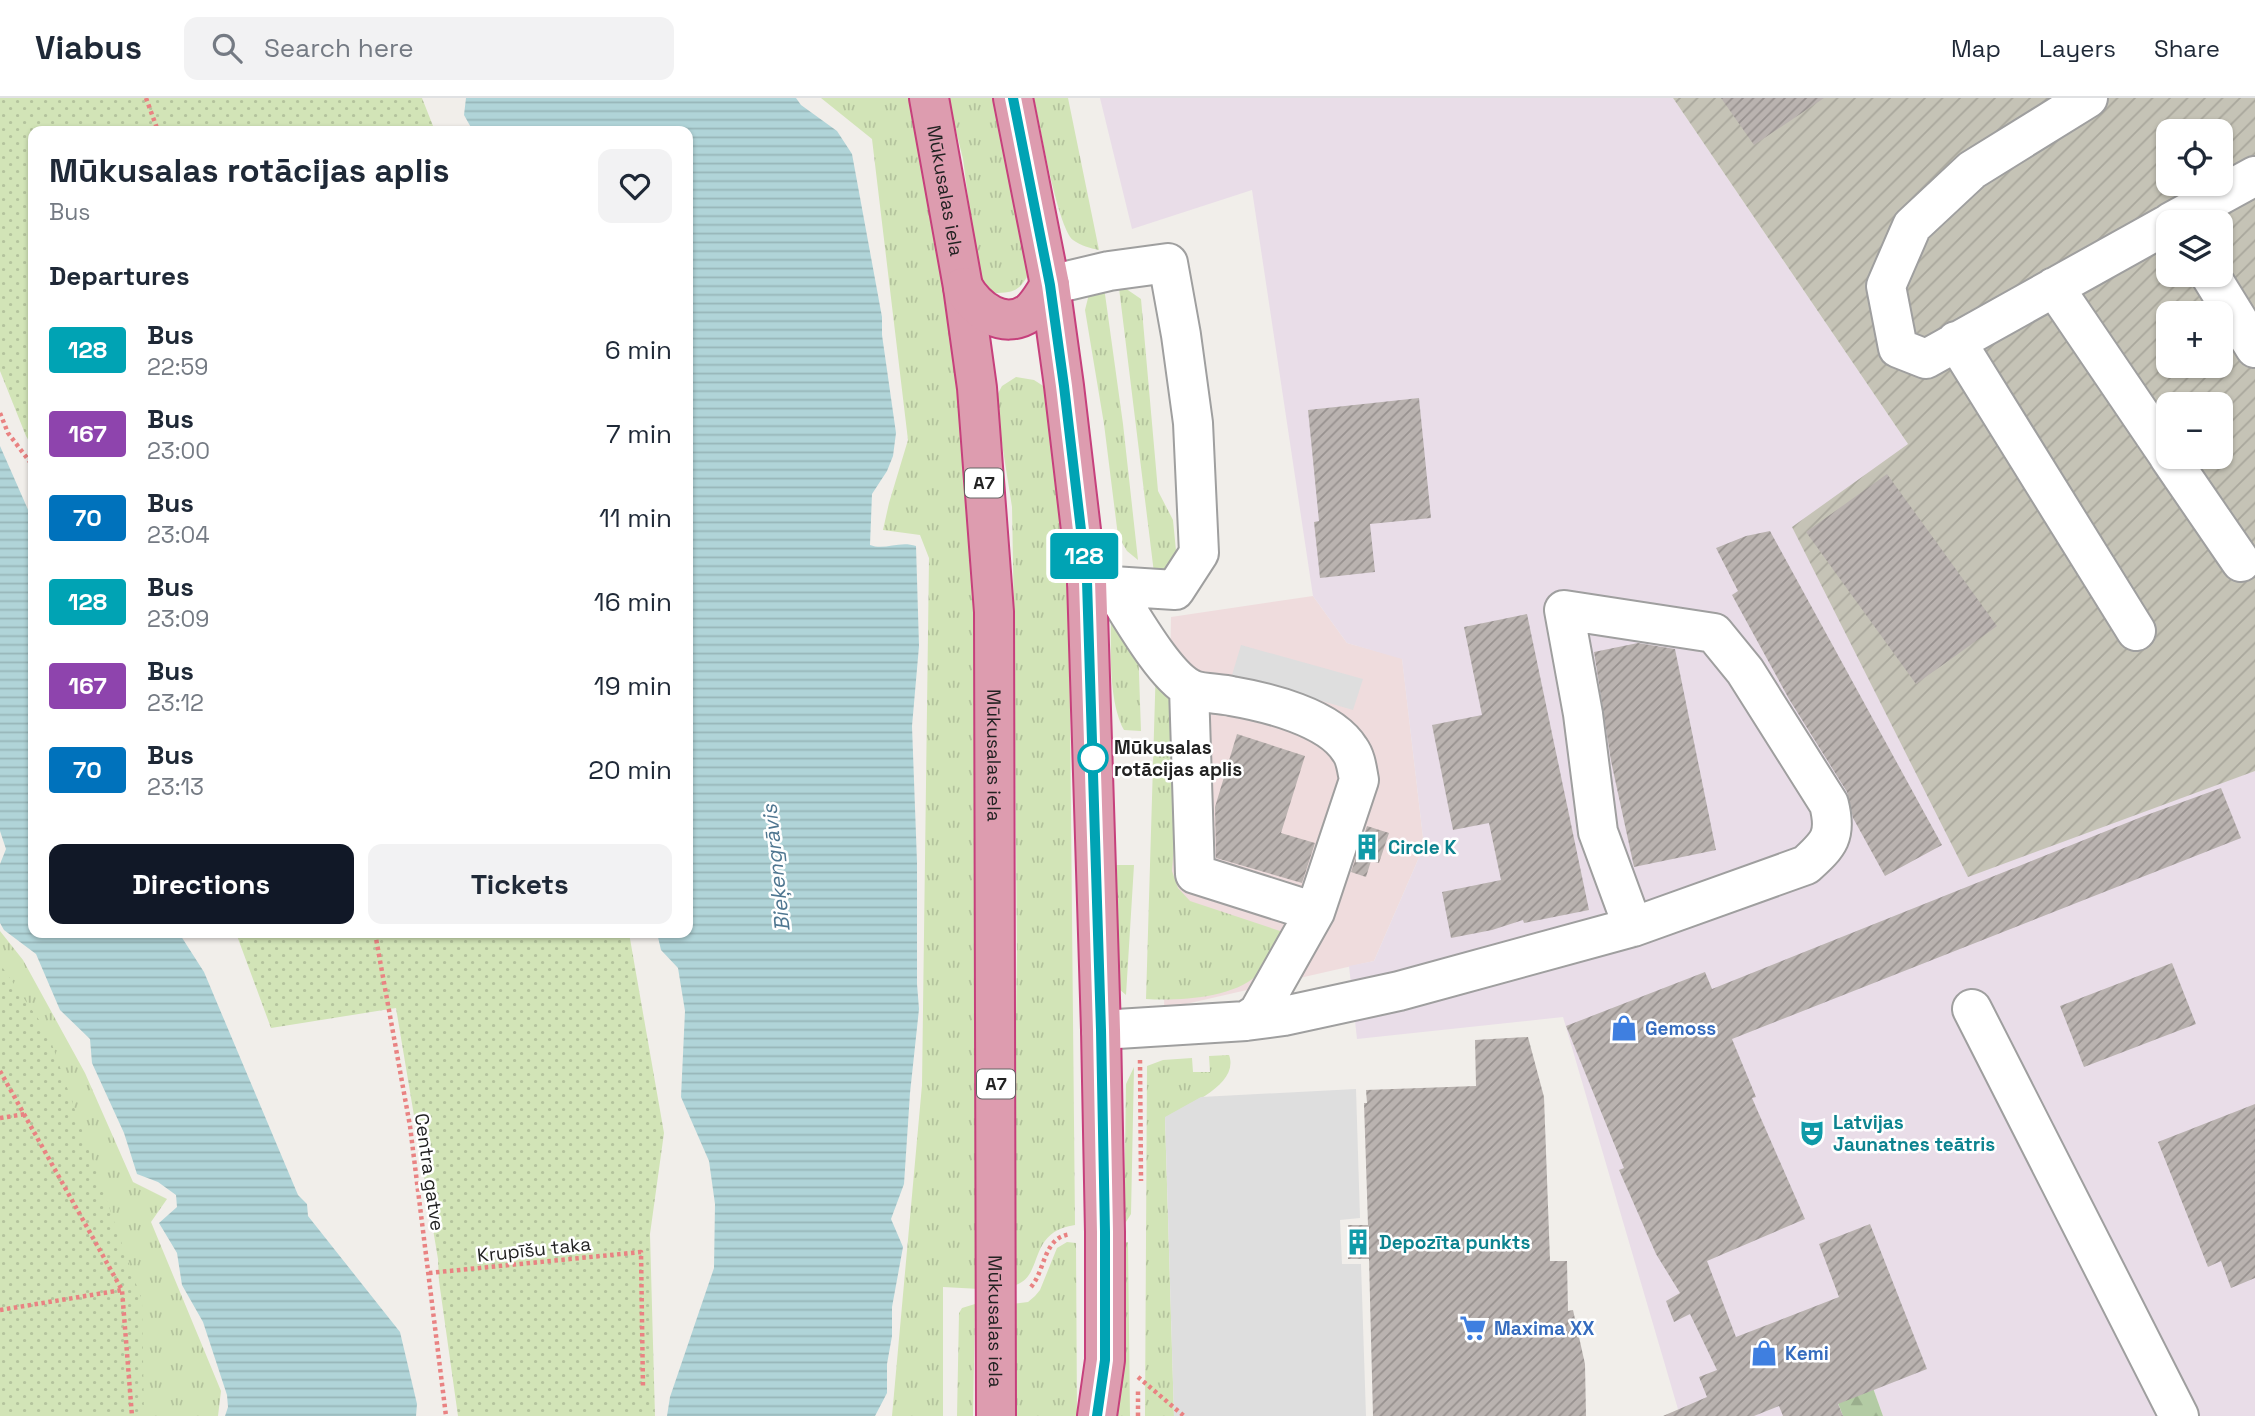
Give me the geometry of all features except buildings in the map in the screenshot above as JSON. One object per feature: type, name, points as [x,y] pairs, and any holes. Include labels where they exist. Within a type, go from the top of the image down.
[{"type":"highway","name":"Mūkusalas iela","points":[[929,98],[963,287],[977,387],[994,612],[996,1416]]},
{"type":"highway","points":[[1013,98],[1050,285],[1064,386],[1099,583],[1105,1360],[1097,1416]]},
{"type":"highway","points":[[963,287],[979,310],[1003,319],[1028,313],[1050,285]]},
{"type":"lane","points":[[2088,98],[1972,170],[1912,226],[1886,286],[1898,348],[1926,359],[2156,231]]},
{"type":"lane","points":[[2194,210],[2255,176]]},
{"type":"lane","points":[[1050,285],[1110,271],[1168,263],[1181,335],[1193,423],[1199,553],[1175,590],[1099,583]]},
{"type":"lane","points":[[2054,287],[2156,437]]},
{"type":"lane","points":[[2217,287],[2255,348]]},
{"type":"lane","points":[[1956,341],[2136,631]]},
{"type":"lane","points":[[2178,469],[2241,562]]},
{"type":"lane","points":[[1099,583],[1160,661],[1189,688],[1254,700],[1295,713],[1324,726],[1351,750],[1359,780],[1315,912],[1258,1013],[1246,1021]]},
{"type":"lane","points":[[1101,1030],[1246,1021],[1284,1016],[1399,992],[1633,927],[1806,865],[1825,848],[1834,825],[1829,804],[1745,671],[1714,633],[1564,610],[1583,714],[1598,832],[1633,927]]},
{"type":"lane","points":[[1189,688],[1195,874],[1315,912]]},
{"type":"lane","points":[[1972,1009],[2179,1416]]},
{"type":"path","points":[[146,98],[156,126]]},
{"type":"path","points":[[0,413],[8,433],[28,459]]},
{"type":"path","name":"Centra gatve","points":[[376,938],[410,1126],[446,1416]]},
{"type":"path","points":[[0,1071],[122,1290],[132,1416]]},
{"type":"path","points":[[0,1118],[26,1114]]},
{"type":"path","points":[[997,1296],[1020,1294],[1028,1290],[1035,1282],[1049,1247],[1057,1238],[1067,1234],[1105,1232]]},
{"type":"path","name":"Krupīšu taka","points":[[429,1273],[641,1252],[643,1389]]},
{"type":"path","points":[[0,1310],[122,1290]]},
{"type":"path","points":[[1138,1377],[1184,1416]]},
{"type":"shaded area","points":[[1100,98],[1673,98],[1908,444],[2220,783],[2255,771],[2255,1416],[1883,1416],[1847,1316],[1809,1330],[1843,1416],[1680,1416],[1563,1017],[1357,1039],[1349,966],[1374,961],[1424,846],[1402,659],[1347,643],[1313,596],[1252,190],[1132,229]]},
{"type":"shaded area","points":[[1673,98],[2255,98],[2255,771],[1968,877],[1792,527],[1908,444]]},
{"type":"shaded area","points":[[1313,596],[1347,643],[1402,658],[1424,846],[1374,961],[1164,1009],[1171,617]]},
{"type":"shaded area","points":[[1241,645],[1363,679],[1353,710],[1232,675]]},
{"type":"shaded area","points":[[1356,1089],[1360,1218],[1340,1220],[1342,1264],[1361,1264],[1366,1416],[1174,1416],[1165,1117],[1201,1097]]},
{"type":"green space","points":[[0,98],[422,98],[433,126],[28,126],[28,439],[0,371]]},
{"type":"green space","points":[[821,98],[910,98],[929,183],[953,336],[978,596],[980,1289],[943,1287],[943,1416],[892,1416],[922,1085],[929,558],[920,535],[883,530],[908,440],[872,139]]},
{"type":"green space","points":[[948,98],[997,98],[1031,270],[1024,282],[1012,291],[993,293],[979,279],[963,159]]},
{"type":"green space","points":[[1034,98],[1068,98],[1099,250],[1076,242],[1067,231],[1055,196]]},
{"type":"green space","points":[[1122,286],[1141,299],[1158,491],[1173,520],[1176,551],[1174,568],[1154,573],[1119,288]]},
{"type":"green space","points":[[1104,287],[1138,560],[1127,551],[1118,536],[1104,424],[1085,310],[1089,294]]},
{"type":"green space","points":[[1016,377],[1034,380],[1048,389],[1069,607],[1075,1225],[1059,1229],[1049,1237],[1029,1274],[1022,1282],[1012,1286],[1017,952],[1012,507],[995,399],[1002,386]]},
{"type":"green space","points":[[1111,616],[1138,645],[1141,731],[1124,730],[1115,704]]},
{"type":"green space","points":[[1156,664],[1184,721],[1172,871],[1178,888],[1190,901],[1280,931],[1283,935],[1264,967],[1246,983],[1219,993],[1189,998],[1146,999]]},
{"type":"green space","points":[[1116,865],[1134,865],[1126,995],[1111,982]]},
{"type":"green space","points":[[0,931],[23,960],[85,1073],[133,1182],[167,1199],[151,1222],[221,1391],[218,1416],[135,1416],[0,1055]]},
{"type":"green space","points":[[238,938],[630,938],[664,1133],[650,1234],[655,1416],[458,1416],[438,1259],[396,1008],[271,1028]]},
{"type":"green space","points":[[0,964],[48,1033],[142,1301],[144,1416],[0,1416]]},
{"type":"green space","points":[[1229,1055],[1227,1076],[1219,1085],[1165,1118],[1174,1416],[1145,1416],[1147,1066],[1163,1060],[1192,1058],[1193,1072],[1210,1072],[1209,1056]]},
{"type":"green space","points":[[1134,1067],[1131,1214],[1124,1225],[1126,1084]]},
{"type":"green space","points":[[1067,1242],[1076,1243],[1077,1416],[1012,1416],[1012,1304],[1028,1302],[1035,1296],[1057,1248]]},
{"type":"green space","points":[[1128,1242],[1130,1416],[1111,1416],[1123,1243]]},
{"type":"green space","points":[[975,1304],[973,1416],[957,1416],[959,1313],[962,1308]]},
{"type":"green space","points":[[1847,1315],[1883,1416],[1843,1416],[1809,1330]]},
{"type":"water","name":"Bieķengrāvis","points":[[466,98],[796,98],[801,105],[837,131],[852,154],[882,317],[882,335],[896,433],[893,456],[872,494],[870,545],[916,546],[919,646],[912,726],[919,1009],[904,1184],[891,1219],[903,1247],[892,1307],[887,1393],[875,1416],[667,1416],[670,1397],[714,1268],[715,1204],[709,1161],[681,1097],[685,1011],[678,968],[661,950],[658,938],[693,938],[693,126],[470,126],[464,115]]},
{"type":"water","points":[[0,446],[28,510],[28,938],[182,938],[204,972],[298,1195],[307,1204],[308,1216],[400,1332],[417,1404],[416,1416],[225,1416],[228,1407],[227,1395],[203,1322],[182,1285],[177,1253],[159,1223],[177,1207],[176,1195],[158,1182],[137,1174],[124,1133],[92,1063],[90,1039],[60,1010],[36,954],[4,930],[0,923],[0,864],[6,849],[0,831]]},
{"type":"bus line","name":"128","points":[[1013,98],[1050,285],[1087,581],[1105,1232],[1105,1360],[1097,1416]]},
{"type":"place","name":"Mūkusalas rotācijas aplis","points":[[1093,758]]},
{"type":"place","name":"Circle K","points":[[1367,847]]},
{"type":"place","name":"Gemoss","points":[[1624,1028]]},
{"type":"place","name":"Latvijas Jaunatnes teātris","points":[[1812,1133]]},
{"type":"place","name":"Depozīta punkts","points":[[1358,1242]]},
{"type":"place","name":"Maxima XX","points":[[1473,1328]]},
{"type":"place","name":"Kemi","points":[[1764,1353]]}]
